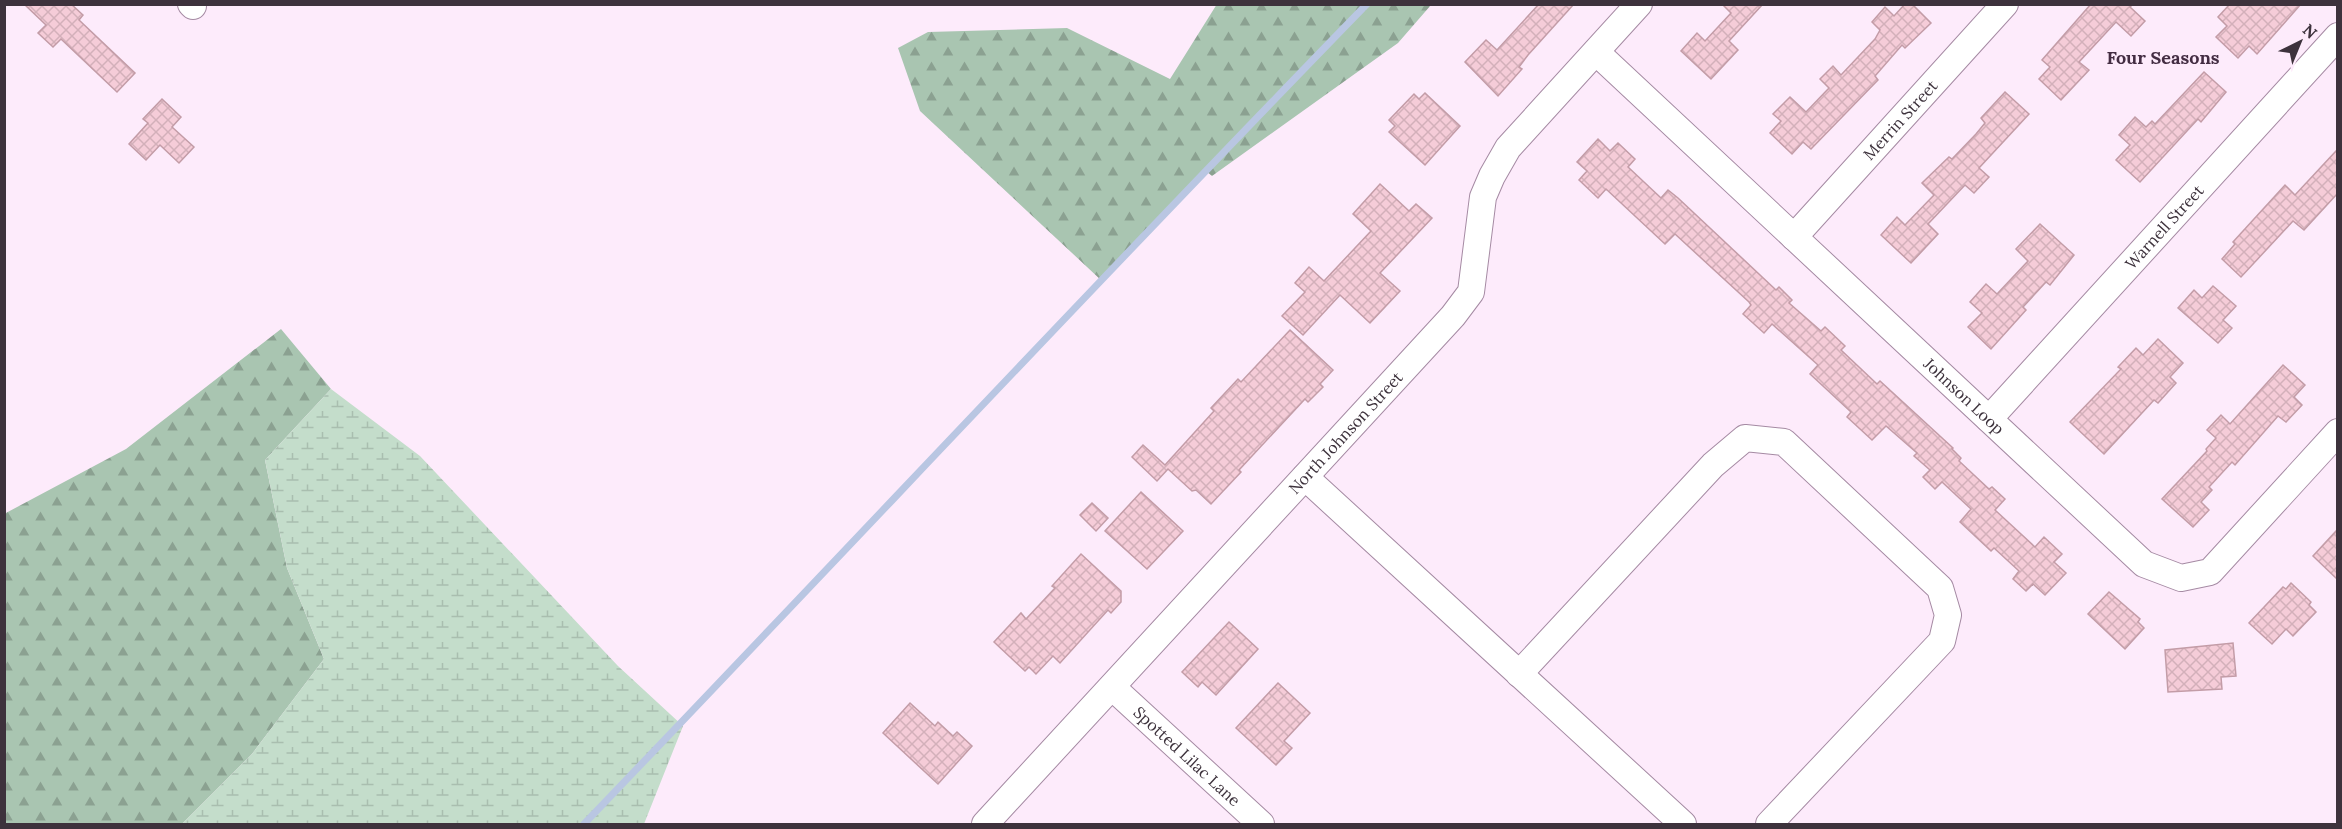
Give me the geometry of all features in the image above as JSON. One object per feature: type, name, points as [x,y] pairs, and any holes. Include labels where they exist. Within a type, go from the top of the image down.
[{"type":"street","name":"North Johnson Street","points":[[986,825],[1454,316],[1471,292],[1483,197],[1508,148],[1639,4]]},
{"type":"street","name":"Merrin Street","points":[[1794,237],[2005,4]]},
{"type":"street","name":"Warnell Street","points":[[1989,419],[2337,36]]},
{"type":"street","name":"Johnson Loop","points":[[1596,52],[2144,564],[2181,578],[2210,572],[2337,432]]},
{"type":"street","points":[[1518,674],[1713,465],[1745,438],[1784,442],[1940,588],[1948,615],[1942,640],[1769,825]]},
{"type":"street","points":[[1305,477],[1683,825]]},
{"type":"street","name":"Spotted Lilac Lane","points":[[1112,687],[1261,825]]},
{"type":"green space","points":[[1217,4],[1431,5],[1398,43],[1212,176],[1206,171],[1102,281],[920,111],[898,48],[928,32],[1067,28],[1170,79]]},
{"type":"green space","points":[[281,329],[331,389],[265,460],[287,568],[324,659],[252,754],[182,824],[5,824],[4,514],[126,449]]},
{"type":"green space","points":[[331,389],[420,456],[618,666],[683,726],[644,824],[182,824],[252,754],[324,659],[287,568],[265,460]]},
{"type":"building","points":[[24,4],[71,4],[83,15],[79,20],[135,73],[117,92],[61,39],[53,47],[38,33],[46,25]]},
{"type":"building","points":[[1539,4],[1574,4],[1528,55],[1519,67],[1522,69],[1498,96],[1465,62],[1486,40],[1497,50]]},
{"type":"building","points":[[1722,4],[1763,4],[1729,41],[1738,50],[1711,79],[1681,51],[1697,33],[1705,41],[1731,13]]},
{"type":"building","points":[[1905,4],[1912,4],[1931,23],[1905,48],[1902,45],[1875,76],[1878,80],[1811,149],[1803,142],[1792,154],[1770,133],[1781,121],[1773,114],[1790,97],[1806,112],[1829,88],[1820,79],[1833,66],[1841,75],[1875,39],[1880,30],[1872,22],[1885,7],[1894,16]]},
{"type":"building","points":[[2091,4],[2133,4],[2130,7],[2145,21],[2131,36],[2116,22],[2079,62],[2089,70],[2061,100],[2039,79],[2050,67],[2042,60]]},
{"type":"building","points":[[2230,4],[2301,4],[2257,54],[2249,46],[2238,58],[2216,37],[2227,26],[2218,17]]},
{"type":"building","points":[[2204,72],[2226,92],[2201,122],[2198,119],[2140,182],[2116,160],[2130,145],[2119,135],[2135,117],[2146,127],[2152,121],[2155,124]]},
{"type":"building","points":[[2005,92],[2029,114],[1979,168],[1989,177],[1974,193],[1965,185],[1928,224],[1938,234],[1911,263],[1881,235],[1897,217],[1905,225],[1934,195],[1922,183],[1949,157],[1952,159],[1976,134],[1985,123],[1981,118]]},
{"type":"building","points":[[1425,93],[1460,126],[1425,165],[1389,132],[1395,126],[1389,120],[1414,94],[1419,99]]},
{"type":"building","points":[[162,99],[181,117],[172,127],[194,147],[179,163],[160,145],[146,160],[129,144],[148,123],[143,119]]},
{"type":"building","points":[[1598,139],[1610,151],[1618,143],[1635,159],[1628,167],[1661,198],[1668,190],[1776,290],[1779,287],[1792,300],[1789,303],[1821,331],[1825,327],[1845,346],[1841,350],[1877,384],[1880,381],[1953,448],[1961,458],[1959,461],[1989,489],[1992,487],[2005,499],[1995,510],[2035,547],[2044,537],[2062,554],[2054,562],[2066,573],[2045,595],[2033,584],[2026,591],[2013,579],[2019,571],[1994,548],[1991,551],[1960,522],[1971,509],[1942,482],[1935,489],[1923,477],[1930,470],[1914,456],[1917,453],[1886,426],[1872,440],[1847,417],[1851,412],[1810,374],[1818,365],[1772,324],[1764,333],[1743,314],[1751,305],[1749,302],[1675,234],[1665,244],[1606,189],[1598,198],[1579,180],[1587,171],[1577,162]]},
{"type":"building","points":[[2337,150],[2337,194],[2304,230],[2293,221],[2241,277],[2222,259],[2235,244],[2233,242],[2285,185],[2295,195]]},
{"type":"building","points":[[1380,184],[1409,211],[1416,204],[1432,218],[1380,273],[1400,291],[1370,323],[1340,295],[1303,335],[1282,316],[1305,292],[1295,283],[1309,267],[1324,281],[1371,231],[1353,214]]},
{"type":"building","points":[[2040,224],[2074,255],[2050,285],[2046,282],[2023,307],[2026,310],[1991,349],[1968,327],[1982,313],[1970,302],[1986,284],[1997,294],[2028,261],[2016,249]]},
{"type":"building","points":[[2213,286],[2236,306],[2223,320],[2232,328],[2218,343],[2178,308],[2194,290],[2202,298]]},
{"type":"building","points":[[1290,330],[1333,370],[1320,384],[1323,387],[1308,402],[1305,399],[1239,470],[1241,472],[1211,504],[1196,490],[1192,491],[1168,469],[1157,481],[1132,457],[1143,445],[1165,465],[1214,411],[1211,408],[1238,379],[1241,382]]},
{"type":"building","points":[[2158,339],[2183,363],[2170,377],[2176,383],[2158,403],[2154,400],[2104,454],[2070,422],[2121,369],[2118,367],[2136,348],[2143,355]]},
{"type":"building","points":[[2283,365],[2305,385],[2294,397],[2302,405],[2286,422],[2278,416],[2235,465],[2232,462],[2209,487],[2212,490],[2201,502],[2209,510],[2193,527],[2162,499],[2207,451],[2206,449],[2216,438],[2207,430],[2221,415],[2230,424]]},
{"type":"building","points":[[1141,492],[1183,531],[1147,569],[1105,531]]},
{"type":"building","points":[[1092,503],[1108,518],[1096,531],[1080,515]]},
{"type":"building","points":[[2337,530],[2337,579],[2313,556]]},
{"type":"building","points":[[1081,554],[1121,591],[1121,602],[1111,613],[1108,610],[1060,663],[1053,656],[1036,674],[1029,667],[1025,671],[994,642],[1021,613],[1026,619],[1055,588],[1052,586]]},
{"type":"building","points":[[2291,583],[2311,602],[2309,605],[2316,612],[2293,636],[2286,629],[2272,644],[2249,623],[2283,587],[2286,589]]},
{"type":"building","points":[[2109,592],[2140,619],[2138,622],[2144,628],[2125,649],[2088,614]]},
{"type":"building","points":[[1229,622],[1258,649],[1216,695],[1202,682],[1198,687],[1182,672]]},
{"type":"building","points":[[2233,643],[2236,676],[2221,677],[2222,689],[2168,692],[2165,650]]},
{"type":"building","points":[[1278,683],[1310,713],[1284,741],[1292,748],[1276,765],[1236,728]]},
{"type":"building","points":[[910,703],[935,726],[938,722],[953,736],[957,732],[972,746],[938,784],[883,733]]},
{"type":"waterway","points":[[584,824],[1367,4]]},
{"type":"district","name":"Four Seasons","points":[[2163,58]]}]
